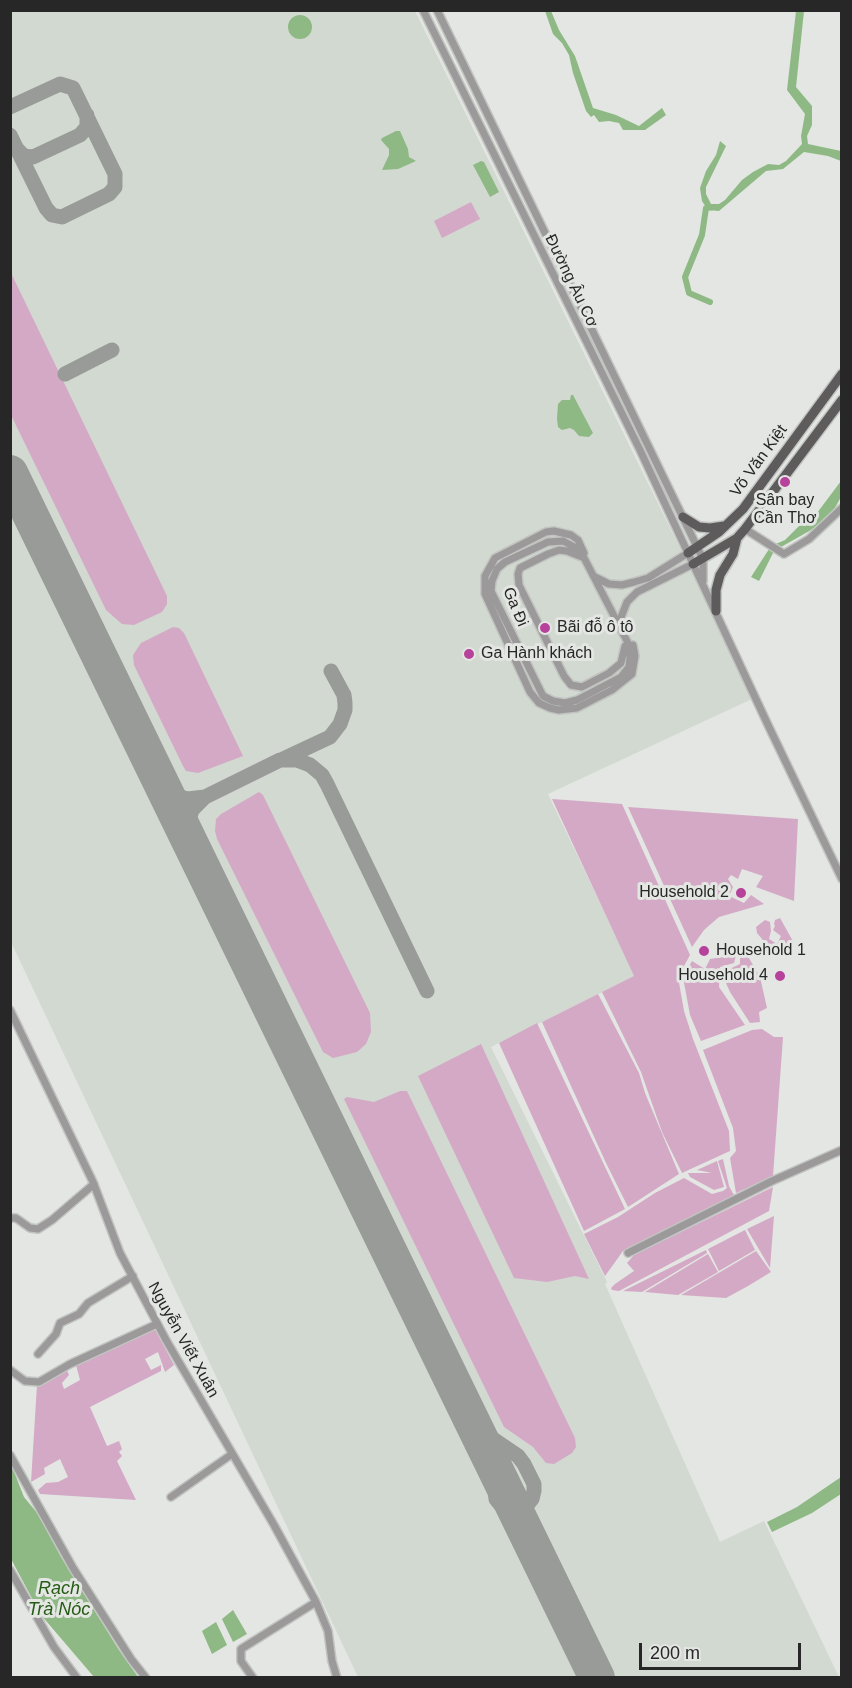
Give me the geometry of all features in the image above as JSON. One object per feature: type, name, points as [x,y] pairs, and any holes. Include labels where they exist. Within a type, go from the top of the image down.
[{"type":"main road","name":"Võ Văn Kiệt","points":[[688,553],[729,524],[743,509],[838,386],[842,374]]},
{"type":"main road","name":"Võ Văn Kiệt","points":[[693,564],[737,538],[842,400]]},
{"type":"main road","points":[[682,517],[705,528],[722,528],[729,524]]},
{"type":"main road","points":[[716,611],[716,590],[720,575],[733,554],[737,538]]},
{"type":"street","name":"Đường Âu Cơ","points":[[423,10],[640,450],[842,879]]},
{"type":"street","name":"Đường Âu Cơ","points":[[437,10],[703,559]]},
{"type":"street","points":[[640,450],[649,447]]},
{"type":"street","points":[[745,529],[784,554],[809,539],[842,508]]},
{"type":"street","name":"Ga Đi","points":[[584,559],[579,550],[570,543],[548,542],[505,562],[497,569],[492,580],[491,591],[537,687],[543,696],[565,703],[577,700],[614,682],[629,667],[628,645],[625,639]]},
{"type":"street","points":[[559,550],[577,554],[584,559],[594,577],[625,639],[624,656],[621,663],[609,674],[582,687],[571,685],[564,676],[519,585],[518,574],[520,568],[526,564],[559,550]]},
{"type":"street","points":[[594,577],[609,584],[622,585],[634,582],[648,578],[688,553]]},
{"type":"street","points":[[703,559],[703,584]]},
{"type":"street","points":[[618,625],[627,602],[637,592],[693,564]]},
{"type":"street","name":"Nguyễn Viết Xuân","points":[[10,1010],[94,1184],[120,1253],[157,1324],[316,1602],[328,1631],[332,1661],[337,1677]]},
{"type":"street","points":[[628,1253],[772,1181],[842,1150]]},
{"type":"street","points":[[10,1218],[16,1218],[30,1228],[38,1229],[94,1184]]},
{"type":"street","points":[[38,1354],[56,1334],[60,1323],[79,1314],[88,1303],[133,1276]]},
{"type":"street","points":[[10,1370],[25,1381],[39,1382],[70,1364],[157,1324]]},
{"type":"street","points":[[171,1497],[232,1454]]},
{"type":"street","points":[[10,1455],[73,1568],[146,1677]]},
{"type":"street","points":[[10,1570],[54,1647],[77,1677]]},
{"type":"street","points":[[253,1677],[241,1661],[241,1648],[316,1602]]},
{"type":"shaded area","points":[[10,11],[415,11],[754,698],[548,794],[635,976],[491,1047],[607,1282],[605,1284],[720,1542],[764,1521],[839,1677],[358,1677],[11,942]]},
{"type":"shaded area","points":[[471,202],[480,219],[442,238],[434,221]]},
{"type":"shaded area","points":[[11,273],[167,596],[167,604],[162,612],[134,625],[122,624],[106,610],[11,415]]},
{"type":"shaded area","points":[[173,627],[179,628],[184,633],[243,756],[198,773],[186,771],[183,766],[134,665],[133,655],[141,643]]},
{"type":"shaded area","points":[[259,792],[263,795],[370,1013],[371,1032],[366,1044],[357,1052],[333,1058],[323,1052],[217,839],[216,819]]},
{"type":"shaded area","points":[[552,799],[622,804],[690,955],[678,977],[684,1011],[729,1131],[730,1151],[682,1173],[662,1132],[641,1072],[602,992],[634,976]]},
{"type":"shaded area","points":[[628,807],[798,819],[794,901],[756,887],[763,876],[742,869],[738,879],[731,875],[728,879],[733,887],[729,896],[744,903],[751,895],[764,904],[719,917],[704,930],[692,947]]},
{"type":"shaded area","points":[[780,918],[794,943],[788,952],[777,944],[781,936],[773,930],[775,920]]},
{"type":"shaded area","points":[[765,920],[770,922],[769,939],[777,944],[780,952],[769,955],[756,927]]},
{"type":"shaded area","points":[[746,953],[760,977],[767,1008],[759,1012],[760,1022],[750,1023],[730,992],[723,972],[740,964],[740,957]]},
{"type":"shaded area","points":[[736,955],[734,963],[720,967],[719,987],[745,1025],[701,1041],[690,1015],[683,977],[692,961],[705,969],[710,959]]},
{"type":"shaded area","points":[[598,994],[639,1073],[679,1174],[628,1207],[542,1022]]},
{"type":"shaded area","points":[[537,1023],[625,1209],[584,1231],[499,1043]]},
{"type":"shaded area","points":[[762,1029],[774,1037],[783,1037],[773,1176],[736,1193],[730,1158],[736,1151],[733,1128],[703,1050],[752,1030]]},
{"type":"shaded area","points":[[481,1044],[589,1279],[575,1276],[547,1282],[514,1278],[418,1076]]},
{"type":"shaded area","points":[[400,1091],[407,1091],[575,1438],[576,1447],[572,1453],[554,1464],[546,1463],[533,1447],[504,1427],[344,1099],[347,1097],[374,1102]]},
{"type":"shaded area","points":[[723,1159],[729,1186],[735,1197],[623,1251],[605,1276],[584,1234],[684,1178],[712,1194],[723,1191],[727,1188],[718,1161]]},
{"type":"shaded area","points":[[717,1161],[724,1187],[714,1190],[690,1177],[688,1173],[712,1173],[697,1170]]},
{"type":"shaded area","points":[[773,1187],[769,1211],[619,1291],[612,1290],[615,1284],[634,1271],[627,1263],[634,1255]]},
{"type":"shaded area","points":[[774,1216],[770,1268],[747,1229]]},
{"type":"shaded area","points":[[745,1230],[755,1250],[719,1271],[708,1249]]},
{"type":"shaded area","points":[[706,1250],[707,1253],[642,1292],[623,1291]]},
{"type":"shaded area","points":[[756,1251],[771,1272],[748,1286],[726,1298],[681,1295]]},
{"type":"shaded area","points":[[708,1254],[718,1272],[678,1295],[645,1292]]},
{"type":"shaded area","points":[[155,1329],[174,1365],[165,1372],[158,1352],[145,1359],[151,1370],[161,1365],[161,1371],[90,1407],[107,1446],[119,1441],[122,1449],[119,1452],[122,1456],[117,1461],[136,1500],[40,1494],[38,1490],[46,1483],[58,1482],[68,1477],[60,1459],[44,1468],[45,1474],[31,1482],[37,1385],[54,1378],[66,1368],[69,1375],[62,1383],[64,1389],[80,1380],[76,1365]]},
{"type":"water","points":[[545,11],[551,11],[559,30],[575,56],[593,108],[616,115],[639,126],[662,108],[666,115],[645,130],[623,130],[619,123],[599,122],[594,115],[591,117],[586,111],[569,55],[553,34]]},
{"type":"water","points":[[796,11],[804,11],[796,87],[812,106],[812,125],[807,136],[808,144],[841,151],[841,161],[804,152],[783,169],[766,171],[719,211],[708,210],[702,201],[700,188],[706,171],[716,155],[720,141],[726,146],[706,187],[706,194],[711,204],[719,204],[725,200],[742,180],[753,172],[768,164],[779,165],[786,161],[802,144],[805,114],[787,90]]},
{"type":"water","points":[[295,15],[305,15],[312,22],[312,32],[305,39],[295,39],[288,32],[288,22]]},
{"type":"water","points":[[400,131],[409,157],[416,161],[398,169],[382,170],[389,155],[389,149],[381,140]]},
{"type":"water","points":[[484,162],[499,192],[490,197],[473,165]]},
{"type":"water","points":[[571,395],[593,433],[589,437],[579,436],[570,428],[562,430],[558,427],[558,404],[562,400],[570,400]]},
{"type":"water","points":[[841,481],[841,497],[831,515],[811,530],[774,551],[759,581],[751,577],[771,546],[785,540],[806,519],[817,513]]},
{"type":"water","name":"Rạch Trà Nóc","points":[[11,1464],[24,1497],[38,1514],[61,1557],[138,1677],[94,1677],[41,1615],[11,1559]]},
{"type":"water","points":[[841,1477],[841,1494],[812,1513],[772,1532],[767,1522],[797,1507]]},
{"type":"water","points":[[233,1610],[247,1634],[233,1642],[222,1619]]},
{"type":"water","points":[[216,1622],[227,1645],[212,1654],[202,1631]]},
{"type":"waterway","points":[[710,302],[689,293],[685,277],[702,235],[706,208],[714,207]]},
{"type":"taxiway","points":[[10,107],[60,84],[73,88],[115,174],[115,187],[109,194],[62,217],[52,215],[46,208],[10,135]]},
{"type":"taxiway","points":[[17,149],[24,156],[33,157],[80,135],[87,127],[87,115]]},
{"type":"taxiway","points":[[65,374],[112,350]]},
{"type":"taxiway","points":[[283,759],[330,737],[340,724],[345,710],[344,695],[331,671]]},
{"type":"taxiway","points":[[193,848],[189,837],[189,820],[192,810],[205,797],[280,760],[297,760],[310,765],[322,775],[327,784],[427,991]]},
{"type":"taxiway","points":[[157,773],[165,786],[180,797],[188,799],[205,797]]},
{"type":"taxiway","points":[[467,1410],[490,1437],[518,1456],[524,1464],[534,1484],[532,1499],[527,1505],[508,1508],[496,1499],[489,1456]]},
{"type":"runway","points":[[10,473],[597,1678]]},
{"type":"place","name":"Sân bay Cần Thơ","points":[[785,482]]},
{"type":"place","name":"Bãi đỗ ô tô","points":[[545,628]]},
{"type":"place","name":"Ga Hành khách","points":[[469,654]]},
{"type":"place","name":"Household 2","points":[[741,893]]},
{"type":"place","name":"Household 1","points":[[704,951]]},
{"type":"place","name":"Household 4","points":[[780,976]]}]
